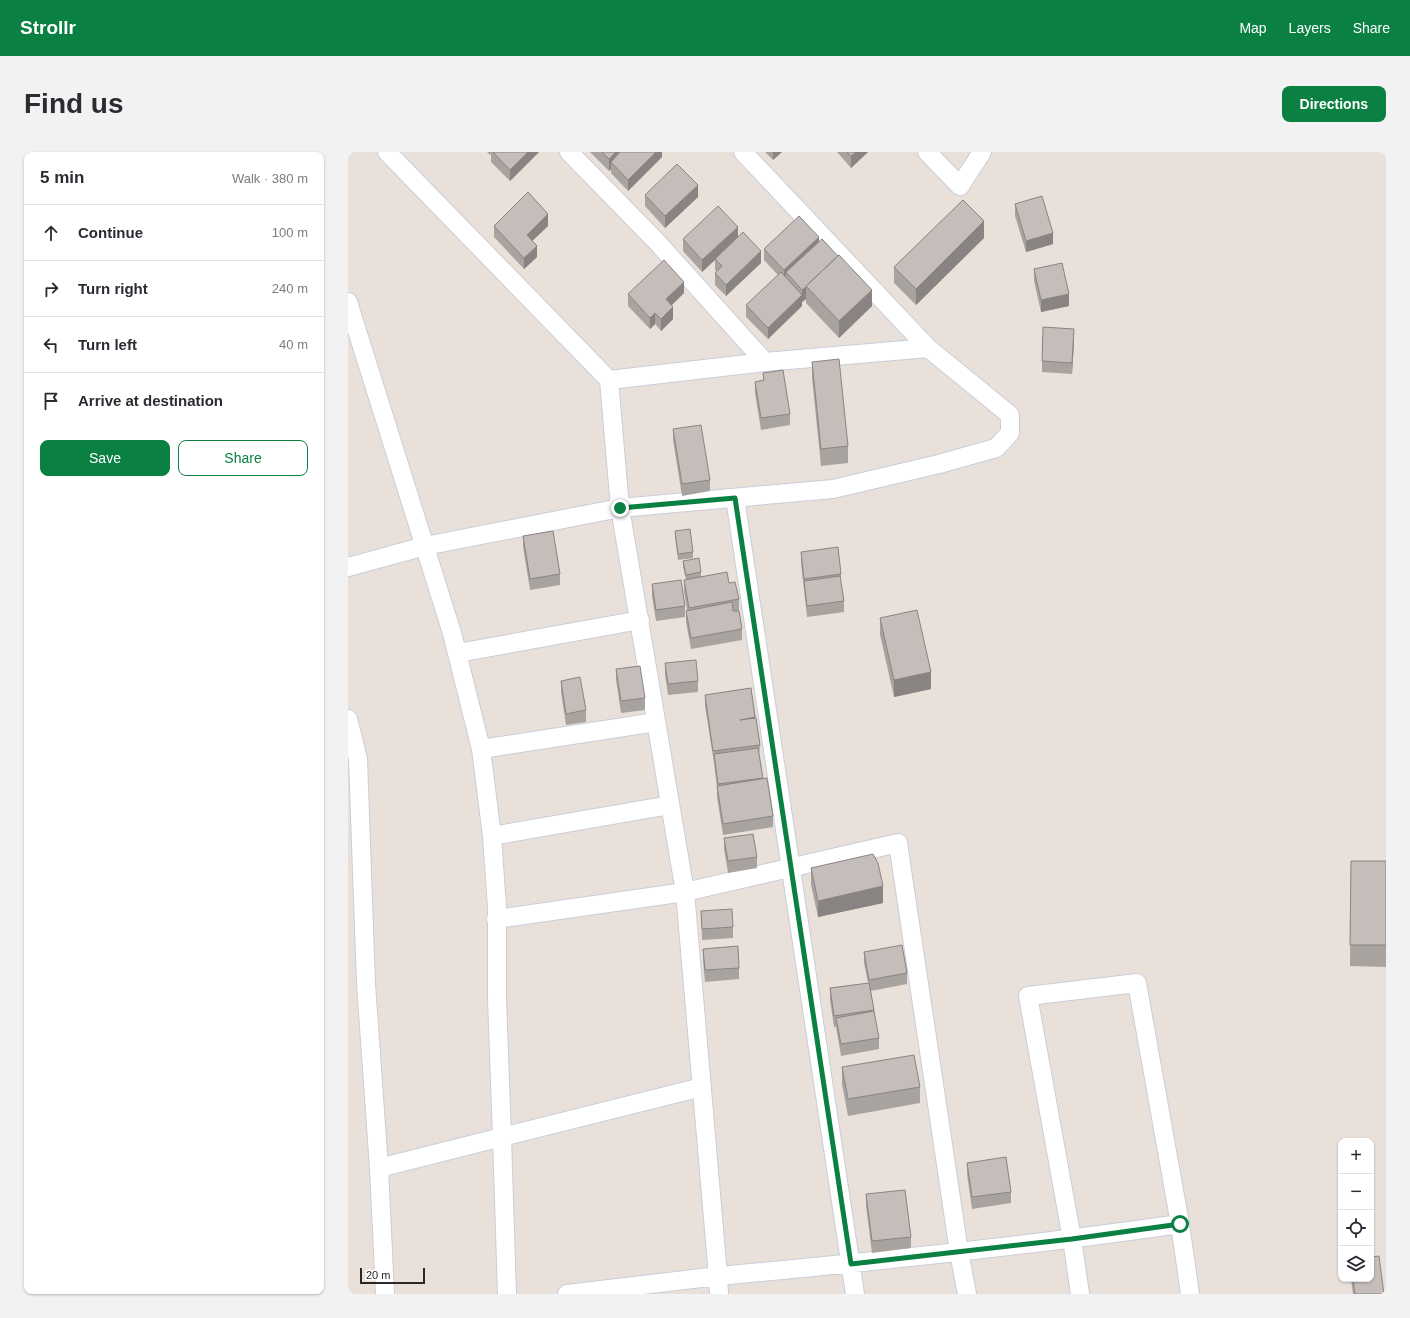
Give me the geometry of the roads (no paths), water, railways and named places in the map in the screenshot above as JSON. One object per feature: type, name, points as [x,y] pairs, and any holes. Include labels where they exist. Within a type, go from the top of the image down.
[{"type":"street","points":[[387,152],[609,380],[620,508],[685,892],[720,1294]]},
{"type":"street","points":[[569,152],[657,242],[765,362]]},
{"type":"street","points":[[348,566],[425,546],[620,508],[833,489],[939,464],[996,448],[1010,433],[1010,415],[928,348],[743,152]]},
{"type":"street","points":[[927,152],[960,186],[982,152]]},
{"type":"street","points":[[348,302],[458,652],[481,749],[492,836],[508,1294]]},
{"type":"street","points":[[609,380],[765,362],[928,348]]},
{"type":"street","points":[[735,498],[855,1294]]},
{"type":"street","points":[[458,652],[640,620]]},
{"type":"street","points":[[348,718],[358,758],[366,984],[379,1168],[385,1294]]},
{"type":"street","points":[[481,749],[656,722]]},
{"type":"street","points":[[492,836],[670,805]]},
{"type":"street","points":[[496,919],[685,892],[898,843],[959,1252],[967,1294]]},
{"type":"street","points":[[1080,1294],[1072,1239],[1028,996],[1136,983],[1180,1224],[1190,1294]]},
{"type":"street","points":[[379,1168],[702,1087]]},
{"type":"street","points":[[567,1294],[718,1276],[851,1264],[959,1252],[1072,1239],[1180,1224]]}]
